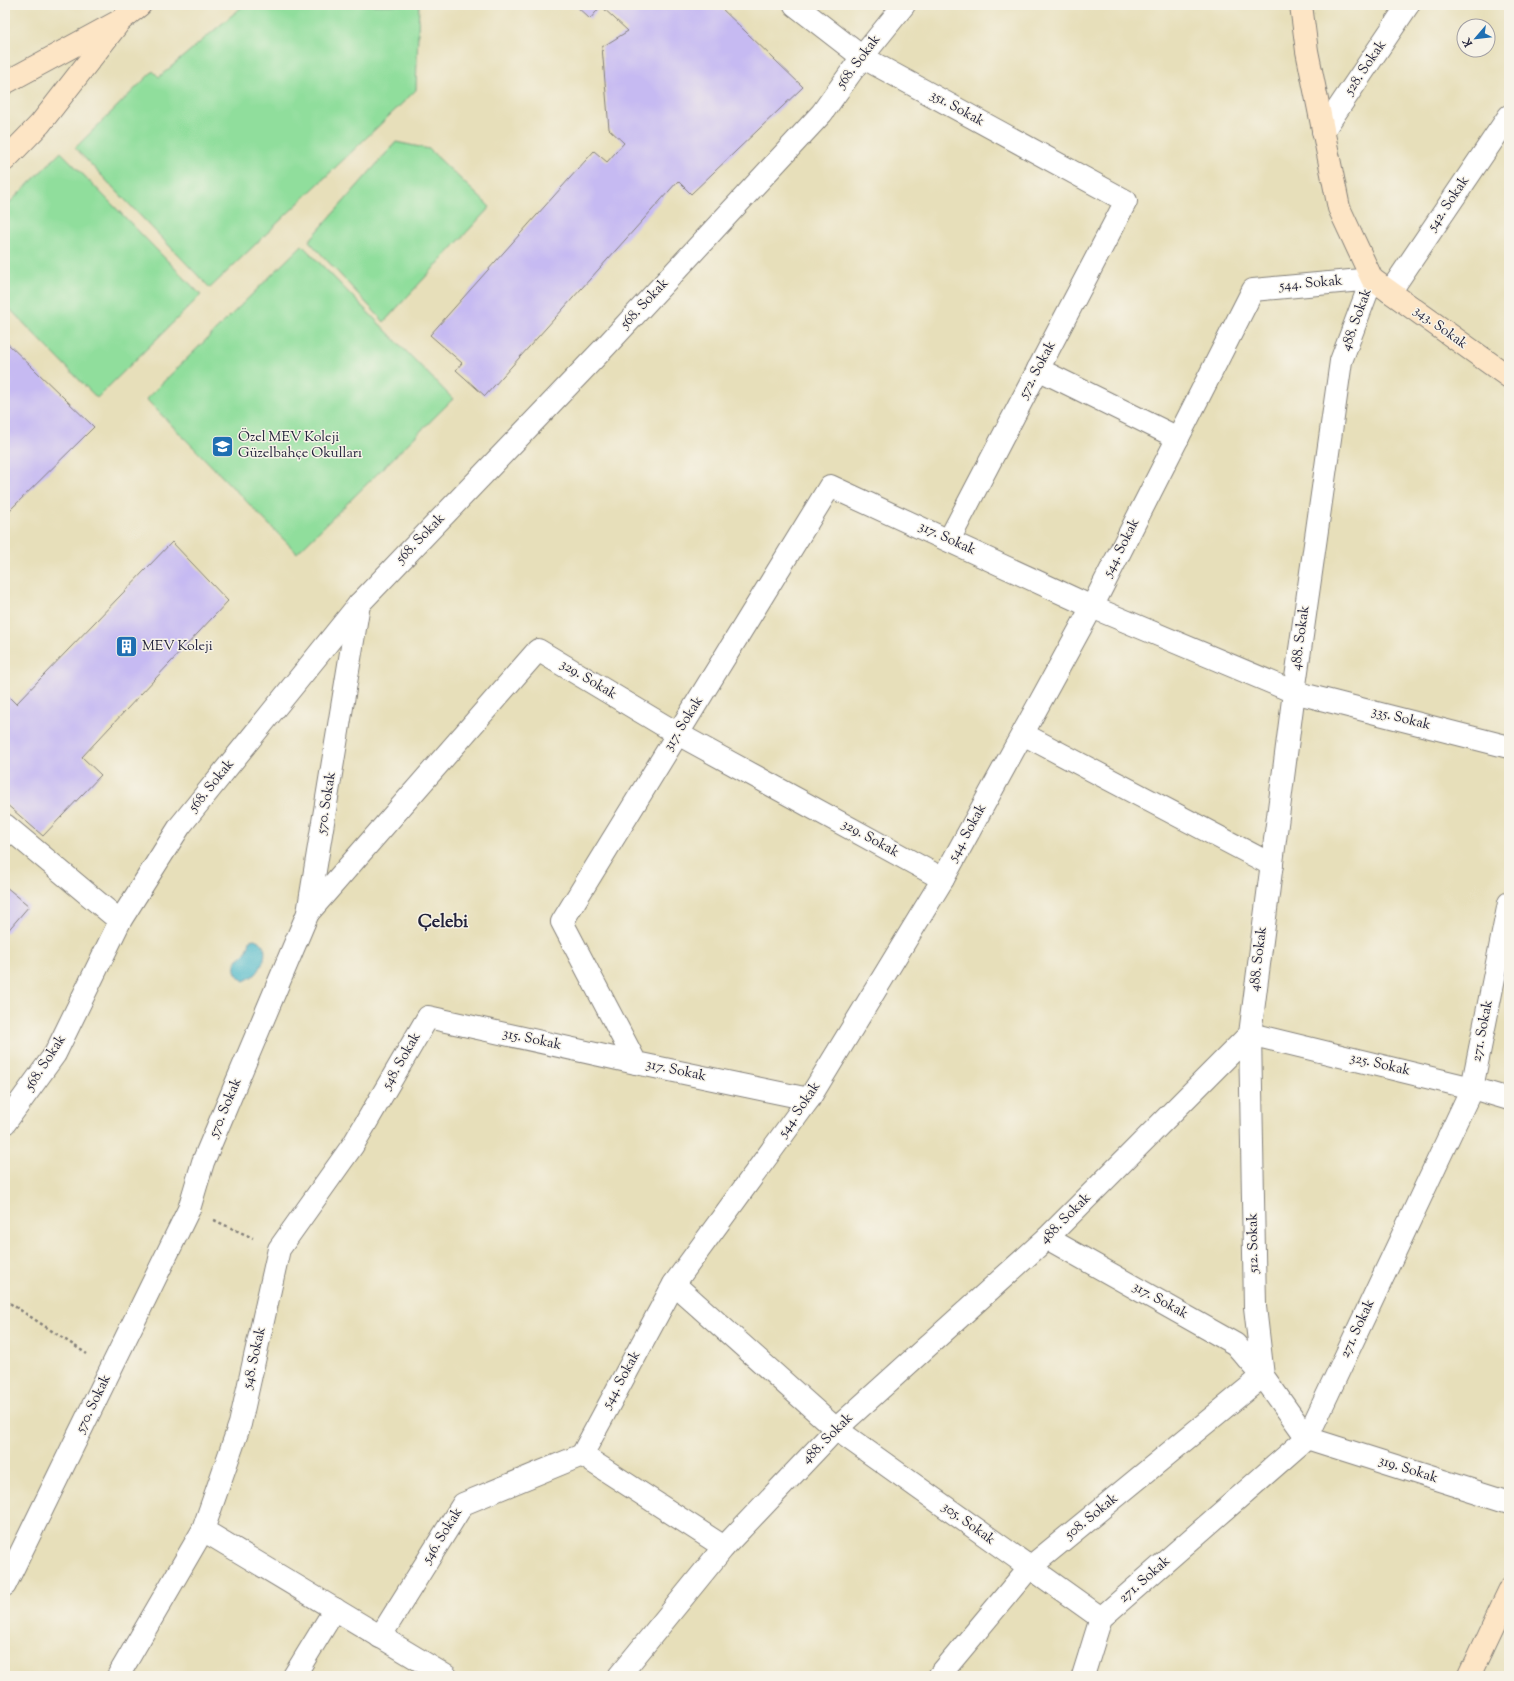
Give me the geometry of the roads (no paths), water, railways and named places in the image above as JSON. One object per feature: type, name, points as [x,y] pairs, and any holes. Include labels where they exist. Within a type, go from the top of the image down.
[{"type":"main road","points":[[5,83],[121,20],[140,5]]},
{"type":"main road","name":"488. Sokak","points":[[1301,5],[1308,51],[1339,208],[1372,279]]},
{"type":"main road","points":[[5,160],[40,124],[121,20]]},
{"type":"main road","name":"343. Sokak","points":[[1372,279],[1509,377]]},
{"type":"main road","points":[[1469,1676],[1509,1591]]},
{"type":"street","name":"351. Sokak","points":[[795,5],[862,57],[1126,201]]},
{"type":"street","name":"568. Sokak","points":[[5,1123],[55,1054],[120,921],[180,826],[360,603],[606,346],[817,119],[862,57],[904,5]]},
{"type":"street","name":"528. Sokak","points":[[1323,131],[1408,5]]},
{"type":"street","name":"542. Sokak","points":[[1390,292],[1509,116]]},
{"type":"street","name":"572. Sokak","points":[[949,540],[1126,201]]},
{"type":"street","name":"544. Sokak","points":[[582,1455],[674,1284],[808,1099],[943,879],[1092,607],[1253,290],[1372,279]]},
{"type":"street","name":"488. Sokak","points":[[619,1676],[724,1547],[836,1429],[1047,1238],[1250,1034],[1294,692],[1341,361],[1372,279]]},
{"type":"street","points":[[1038,369],[1178,438]]},
{"type":"street","name":"317. Sokak","points":[[808,1099],[636,1063],[562,922],[830,486],[1092,607],[1294,692]]},
{"type":"street","name":"570. Sokak","points":[[5,1585],[190,1209],[203,1162],[308,913],[360,603]]},
{"type":"street","name":"329. Sokak","points":[[308,913],[538,650],[678,734],[943,879]]},
{"type":"street","name":"335. Sokak","points":[[1294,692],[1509,747]]},
{"type":"street","points":[[1022,734],[1272,864]]},
{"type":"street","points":[[5,825],[120,921]]},
{"type":"street","name":"271. Sokak","points":[[1101,1618],[1307,1438],[1472,1088],[1509,903]]},
{"type":"street","name":"315. Sokak","points":[[428,1017],[636,1063]]},
{"type":"street","name":"548. Sokak","points":[[118,1676],[203,1530],[240,1424],[279,1249],[353,1145],[428,1017]]},
{"type":"street","name":"325. Sokak","points":[[1250,1034],[1472,1088],[1509,1099]]},
{"type":"street","name":"512. Sokak","points":[[1250,1034],[1255,1307],[1263,1376],[1307,1438]]},
{"type":"street","name":"317. Sokak","points":[[1047,1238],[1234,1344],[1263,1376]]},
{"type":"street","name":"305. Sokak","points":[[674,1284],[836,1429],[1101,1618]]},
{"type":"street","name":"508. Sokak","points":[[939,1676],[1029,1568],[1263,1376]]},
{"type":"street","name":"319. Sokak","points":[[1307,1438],[1509,1502]]},
{"type":"street","points":[[582,1455],[724,1547]]},
{"type":"street","name":"546. Sokak","points":[[380,1637],[463,1504],[582,1455]]},
{"type":"street","points":[[203,1530],[446,1676]]},
{"type":"street","points":[[294,1676],[335,1609]]},
{"type":"street","points":[[1083,1676],[1101,1618]]},
{"type":"water","points":[[254,939],[260,941],[265,949],[264,960],[256,974],[244,981],[235,972],[235,966],[238,959],[246,951],[250,940]]},
{"type":"place","name":"Özel MEV Koleji Güzelbahçe Okulları","points":[[223,446]]},
{"type":"place","name":"MEV Koleji","points":[[127,647]]},
{"type":"district","name":"Çelebi","points":[[443,923]]}]
